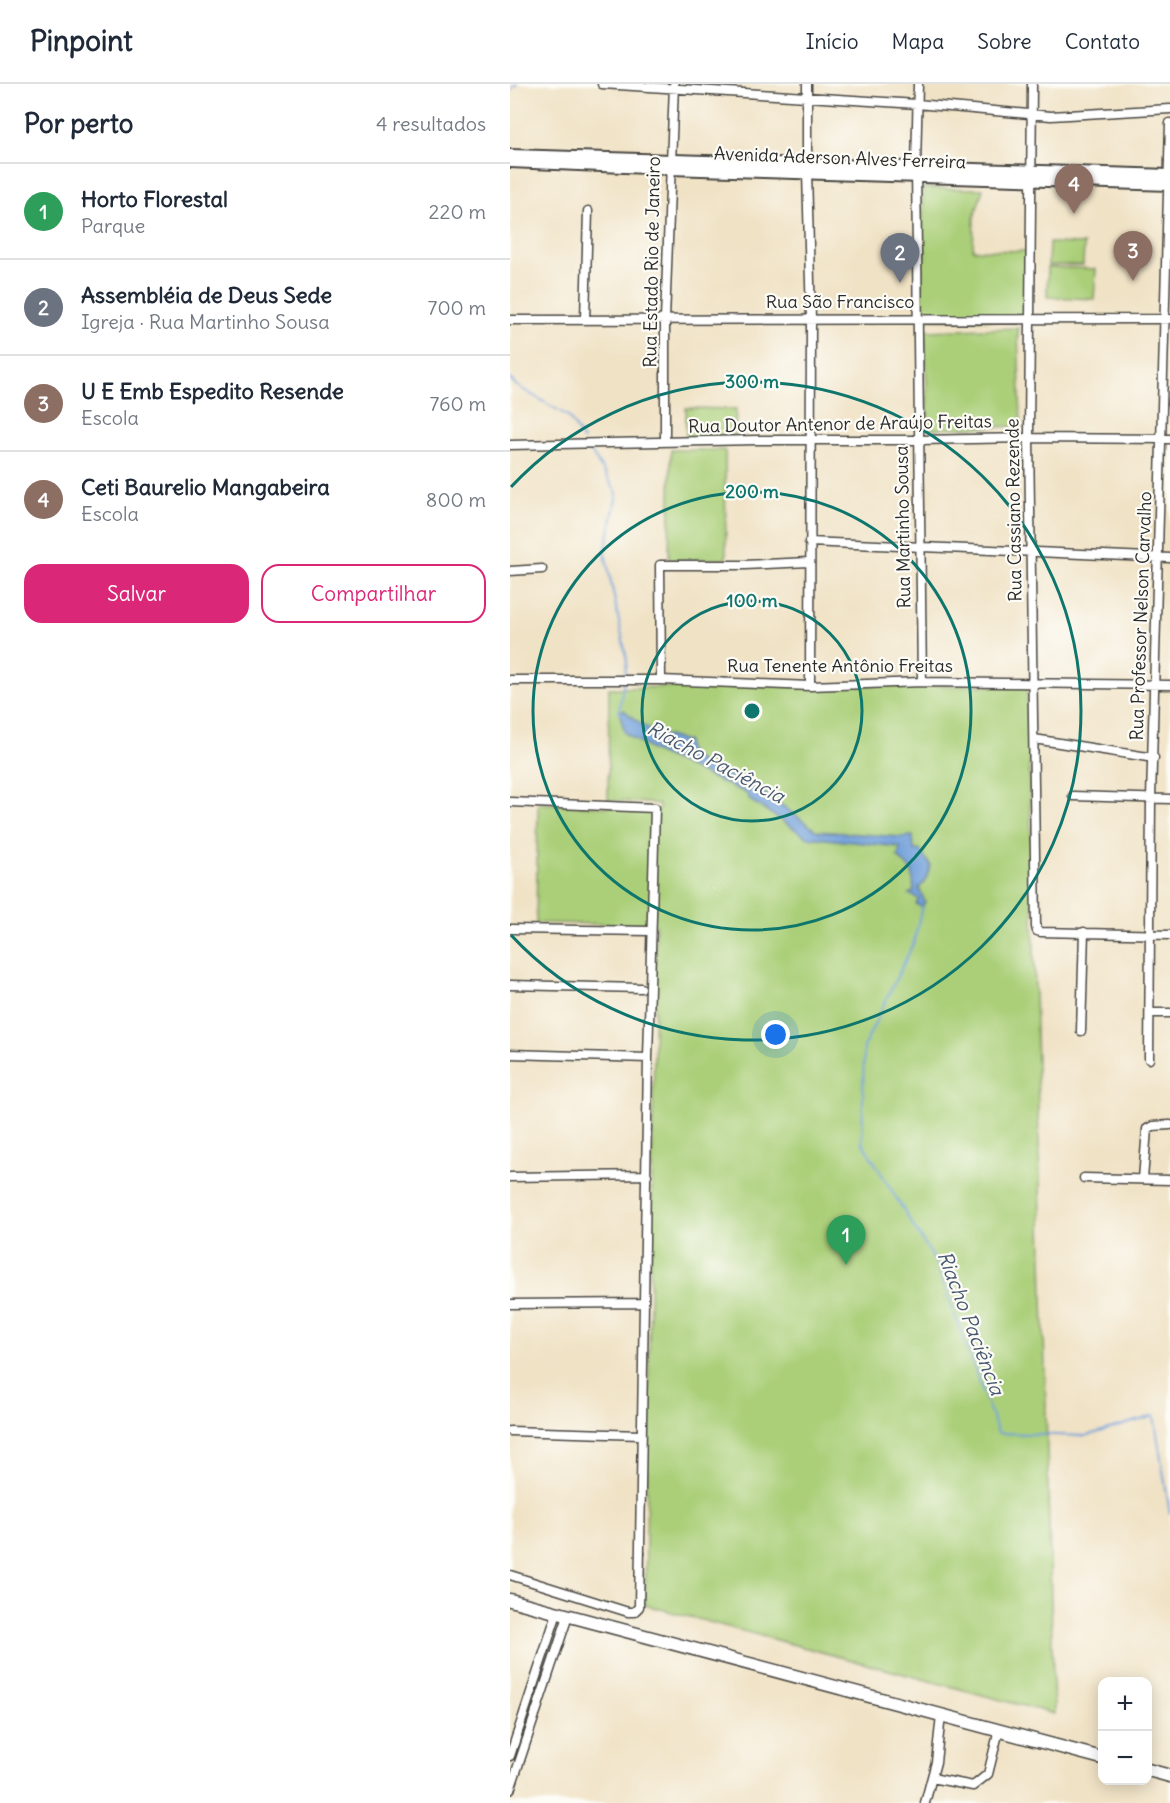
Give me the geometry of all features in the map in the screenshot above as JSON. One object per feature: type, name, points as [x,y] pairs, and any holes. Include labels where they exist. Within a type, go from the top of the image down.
[{"type":"highway","points":[[510,1600],[1098,1757]]},
{"type":"highway","points":[[1152,1771],[1170,1776]]},
{"type":"main road","name":"Avenida Aderson Alves Ferreira","points":[[510,154],[670,164]]},
{"type":"main road","name":"Avenida Aderson Alves Ferreira","points":[[510,162],[670,164],[1169,180]]},
{"type":"street","points":[[603,84],[674,86],[1064,116],[1170,109]]},
{"type":"street","points":[[807,84],[811,319],[810,686]]},
{"type":"street","name":"Rua Martinho Sousa","points":[[918,84],[916,172],[922,682]]},
{"type":"street","name":"Rua Cassiano Rezende","points":[[1032,84],[1029,438],[1036,927],[1041,932],[1084,932]]},
{"type":"street","name":"Rua Estado Rio de Janeiro","points":[[665,442],[665,320],[674,86]]},
{"type":"street","name":"Rua Professor Nelson Carvalho","points":[[1149,1059],[1151,799],[1159,557],[1166,439],[1170,123]]},
{"type":"street","points":[[585,320],[588,211]]},
{"type":"street","name":"Rua São Francisco","points":[[510,320],[1167,319]]},
{"type":"street","name":"Rua Doutor Antenor de Araújo Freitas","points":[[510,445],[810,440],[1166,439]]},
{"type":"street","points":[[809,542],[920,545],[1170,558]]},
{"type":"street","points":[[661,680],[660,565],[809,562]]},
{"type":"street","points":[[510,571],[542,569]]},
{"type":"street","name":"Rua Tenente Antônio Freitas","points":[[510,680],[661,680],[810,686],[922,682],[1170,686]]},
{"type":"street","points":[[1034,739],[1154,758]]},
{"type":"street","points":[[1074,796],[1170,799]]},
{"type":"street","points":[[510,802],[655,808],[648,1058],[639,1607],[636,1611],[626,1611],[510,1575]]},
{"type":"street","points":[[510,929],[651,931]]},
{"type":"street","points":[[1081,1031],[1084,932],[1170,935]]},
{"type":"street","points":[[510,985],[641,988]]},
{"type":"street","points":[[1150,1013],[1170,1013]]},
{"type":"street","points":[[510,1054],[648,1058]]},
{"type":"street","points":[[1143,1179],[1146,1132],[1153,1126],[1170,1125]]},
{"type":"street","points":[[510,1177],[647,1175]]},
{"type":"street","points":[[1084,1178],[1170,1180]]},
{"type":"street","points":[[510,1304],[645,1303]]},
{"type":"street","points":[[510,1431],[641,1435]]},
{"type":"street","points":[[510,1756],[562,1615]]},
{"type":"street","points":[[510,1790],[562,1615]]},
{"type":"street","points":[[925,1803],[937,1756],[941,1715]]},
{"type":"street","points":[[932,1778],[973,1786],[988,1774],[999,1730]]},
{"type":"green space","points":[[923,188],[983,189],[974,218],[973,250],[1029,251],[1028,320],[921,319]]},
{"type":"green space","points":[[1049,243],[1084,244],[1083,265],[1048,265]]},
{"type":"green space","points":[[1048,267],[1096,269],[1094,299],[1047,297]]},
{"type":"green space","points":[[1018,328],[1021,426],[928,429],[925,331]]},
{"type":"green space","points":[[686,408],[736,409],[735,437],[686,437]]},
{"type":"green space","points":[[671,450],[725,450],[726,559],[669,560]]},
{"type":"green space","points":[[808,685],[1027,686],[1054,1714],[645,1605],[656,925],[536,923],[538,803],[659,810],[659,804],[608,800],[609,688]]},
{"type":"water","points":[[624,710],[653,731],[687,741],[688,751],[696,759],[769,796],[817,831],[913,836],[914,850],[920,850],[931,866],[925,882],[919,888],[925,902],[922,907],[916,904],[919,899],[909,894],[914,891],[912,871],[898,857],[900,847],[807,837],[751,801],[746,793],[653,751],[625,733],[619,711]]},
{"type":"waterway","name":"Riacho Paciência","points":[[510,91],[517,84]]},
{"type":"waterway","name":"Riacho Paciência","points":[[510,379],[517,386],[568,416],[583,440]]},
{"type":"waterway","name":"Riacho Paciência","points":[[588,447],[617,493],[605,553],[627,661],[620,713]]},
{"type":"waterway","name":"Riacho Paciência","points":[[922,906],[914,942],[864,1046],[862,1142],[936,1263],[998,1433],[1085,1436],[1154,1416],[1170,1513]]},
{"type":"place","name":"Ceti Baurelio Mangabeira","points":[[1074,214]]},
{"type":"place","name":"U E Emb Espedito Resende","points":[[1133,281]]},
{"type":"place","name":"Assembléia de Deus Sede","points":[[900,283]]},
{"type":"place","name":"Horto Florestal","points":[[846,1265]]}]
